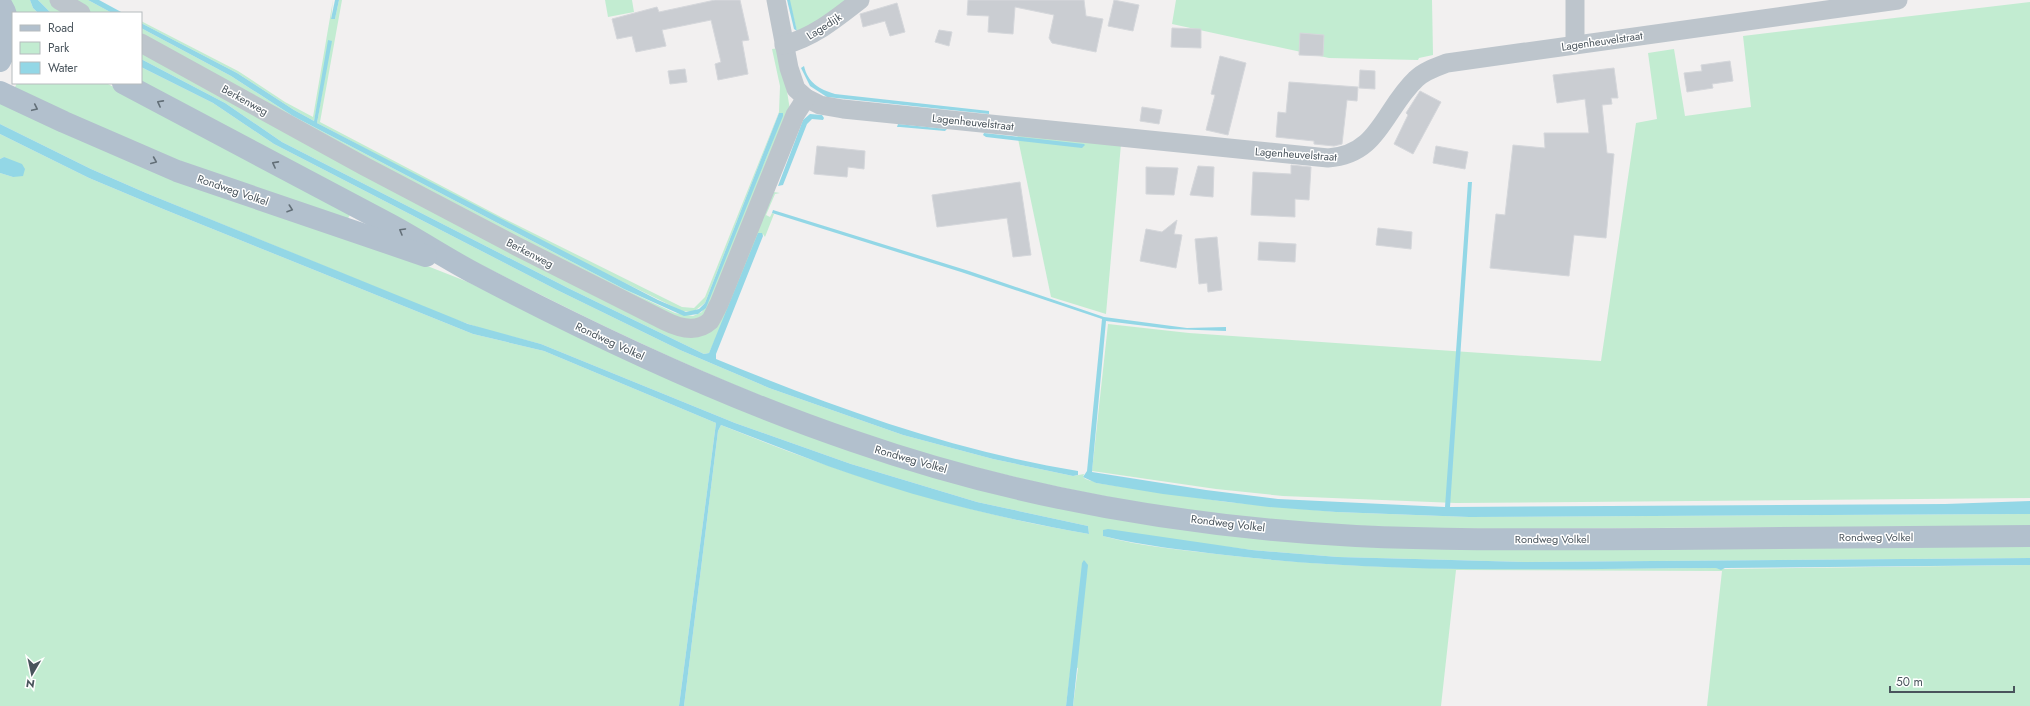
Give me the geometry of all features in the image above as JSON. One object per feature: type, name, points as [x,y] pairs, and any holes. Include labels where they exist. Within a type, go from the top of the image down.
[{"type":"main road","points":[[0,61],[4,55],[8,39],[7,17]]},
{"type":"main road","name":"Rondweg Volkel","points":[[124,84],[396,228],[472,272],[601,338],[733,396],[852,441],[904,458],[1015,487],[1140,512],[1210,522],[1319,533],[1518,540],[2030,536]]},
{"type":"main road","name":"Rondweg Volkel","points":[[0,92],[64,122],[177,170],[472,272]]},
{"type":"street","points":[[59,0],[79,12]]},
{"type":"street","points":[[776,0],[784,45],[796,89],[806,98]]},
{"type":"street","name":"Lagedijk","points":[[784,45],[801,41],[821,29],[860,0]]},
{"type":"street","points":[[1575,0],[1575,44]]},
{"type":"street","name":"Lagenheuvelstraat","points":[[806,98],[820,105],[843,108],[1313,157],[1342,157],[1354,153],[1366,144],[1402,95],[1417,78],[1430,70],[1447,63],[1898,0]]},
{"type":"street","name":"Berkenweg","points":[[142,44],[364,166],[509,243],[665,321],[686,328],[696,328],[710,320],[719,304],[790,127],[806,98]]},
{"type":"green space","points":[[8,0],[30,0],[33,8],[37,12],[14,12]]},
{"type":"green space","points":[[38,0],[53,0],[70,12],[50,12]]},
{"type":"green space","points":[[65,0],[88,0],[110,12],[87,12]]},
{"type":"green space","points":[[333,0],[331,19],[335,19],[339,0],[342,0],[320,122],[501,217],[682,307],[694,308],[705,297],[779,112],[780,86],[772,49],[780,48],[790,110],[712,310],[685,325],[142,40],[142,29],[231,76],[293,116],[624,289],[675,313],[693,316],[702,312],[783,113],[779,113],[705,303],[693,312],[682,311],[556,249],[317,123],[331,41],[314,121],[294,110],[237,73],[142,24],[142,22],[238,71],[285,102],[313,117]]},
{"type":"green space","points":[[605,0],[632,0],[634,12],[608,17]]},
{"type":"green space","points":[[789,0],[852,0],[798,35]]},
{"type":"green space","points":[[1176,0],[1432,0],[1433,55],[1419,58],[1418,60],[1329,58],[1172,24]]},
{"type":"green space","points":[[2030,2],[2030,498],[1456,503],[1283,496],[1216,489],[1092,471],[1108,324],[1189,333],[1601,361],[1636,123],[1657,119],[1648,53],[1674,49],[1685,116],[1751,107],[1743,36]]},
{"type":"green space","points":[[142,49],[697,337],[768,191],[780,193],[775,194],[766,215],[770,217],[772,213],[774,214],[765,237],[763,234],[709,353],[704,354],[568,288],[282,142],[225,103],[142,60]]},
{"type":"green space","points":[[142,68],[213,103],[274,144],[557,290],[680,350],[769,388],[903,435],[993,459],[1073,476],[1084,474],[1083,477],[1096,483],[1227,502],[1336,512],[1469,517],[2030,514],[2030,526],[1507,529],[1409,528],[1312,523],[1227,515],[1079,491],[970,466],[853,431],[796,410],[684,363],[574,311],[329,185],[142,84]]},
{"type":"green space","points":[[16,84],[108,84],[352,211],[346,222],[183,163],[13,91]]},
{"type":"green space","points":[[0,98],[468,282],[655,372],[1175,527],[2030,545],[2030,558],[1525,562],[1338,557],[1252,550],[1188,542],[1103,536],[1148,546],[1286,561],[1348,565],[1470,569],[1722,569],[2030,565],[2030,706],[1707,706],[1722,571],[1456,570],[1441,706],[1073,706],[1078,668],[1071,666],[1066,706],[684,706],[718,431],[721,425],[765,443],[856,475],[948,503],[995,515],[1089,534],[1088,526],[977,502],[851,464],[735,423],[541,344],[486,330],[451,318],[91,169],[0,124]]},
{"type":"green space","points":[[0,134],[89,178],[163,209],[473,334],[544,351],[716,423],[679,706],[0,706],[0,173],[13,177],[4,157],[0,159]]},
{"type":"green space","points":[[1017,134],[1121,144],[1106,314],[1051,297]]},
{"type":"water","points":[[30,0],[38,0],[50,12],[37,12],[33,8]]},
{"type":"water","points":[[88,0],[99,0],[121,12],[110,12]]},
{"type":"water","points":[[335,0],[339,0],[335,19],[331,19]]},
{"type":"water","points":[[787,0],[790,0],[797,31],[794,29]]},
{"type":"water","points":[[142,24],[237,73],[294,110],[314,121],[328,40],[332,41],[317,123],[658,300],[686,312],[699,309],[705,303],[779,113],[783,113],[783,116],[706,308],[698,314],[684,316],[624,289],[293,116],[231,76],[142,29]]},
{"type":"water","points":[[142,60],[225,103],[282,142],[568,288],[704,354],[709,353],[758,233],[762,233],[763,236],[716,354],[716,359],[804,394],[894,426],[985,452],[1078,471],[1078,475],[1073,476],[993,459],[903,435],[769,388],[680,350],[557,290],[274,144],[213,103],[142,68]]},
{"type":"water","points":[[804,66],[811,81],[824,90],[835,94],[989,111],[989,114],[827,97],[810,86],[801,68]]},
{"type":"water","points":[[810,114],[822,115],[824,118],[823,120],[812,119],[807,124],[783,185],[778,186],[803,120]]},
{"type":"water","points":[[0,124],[91,169],[146,193],[468,324],[541,344],[735,423],[851,464],[977,502],[1088,526],[1089,534],[1029,523],[909,493],[835,468],[721,425],[718,431],[684,706],[679,706],[716,423],[544,351],[473,334],[163,209],[89,178],[0,134]]},
{"type":"water","points":[[898,124],[947,129],[945,131],[897,127]]},
{"type":"water","points":[[984,133],[1085,145],[1082,148],[986,137],[983,135]]},
{"type":"water","points":[[4,157],[22,164],[25,169],[23,176],[13,177],[0,173],[0,159]]},
{"type":"water","points":[[1468,182],[1472,182],[1450,507],[1945,504],[2030,501],[2030,514],[1469,517],[1336,512],[1269,507],[1163,494],[1096,483],[1083,477],[1087,471],[1102,319],[961,272],[772,213],[773,210],[969,271],[1104,317],[1187,328],[1226,327],[1226,331],[1170,329],[1106,321],[1092,472],[1206,490],[1278,499],[1445,507]]},
{"type":"water","points":[[1108,529],[1252,550],[1338,557],[1525,562],[2030,558],[2030,565],[1725,568],[1721,570],[1716,568],[1409,568],[1286,561],[1225,555],[1133,542],[1103,536],[1103,530]]},
{"type":"water","points":[[1084,560],[1088,565],[1073,706],[1066,706],[1082,563]]},
{"type":"building","points":[[715,0],[740,0],[749,40],[742,41],[748,74],[718,80],[715,64],[721,62],[711,20],[662,30],[666,46],[636,52],[632,36],[617,39],[612,19],[657,7],[659,12]]},
{"type":"building","points":[[968,0],[1084,0],[1086,16],[1103,19],[1096,52],[1052,43],[1049,38],[1054,15],[1015,7],[1013,34],[988,32],[989,16],[967,15]]},
{"type":"building","points":[[1114,0],[1139,5],[1133,31],[1108,26]]},
{"type":"building","points":[[897,3],[905,32],[890,36],[885,21],[863,27],[860,14]]},
{"type":"building","points":[[1172,28],[1201,29],[1201,48],[1171,47]]},
{"type":"building","points":[[939,30],[952,32],[949,46],[935,42]]},
{"type":"building","points":[[1300,33],[1324,35],[1323,56],[1299,55]]},
{"type":"building","points":[[1220,56],[1246,63],[1228,135],[1206,130],[1215,95],[1211,94]]},
{"type":"building","points":[[1730,61],[1733,81],[1712,84],[1713,88],[1687,92],[1684,73],[1702,71],[1701,65]]},
{"type":"building","points":[[1614,68],[1618,98],[1611,98],[1612,104],[1602,105],[1607,153],[1614,154],[1606,238],[1574,235],[1569,276],[1490,268],[1496,214],[1505,215],[1513,145],[1545,148],[1544,133],[1589,133],[1585,99],[1557,103],[1553,75]]},
{"type":"building","points":[[685,69],[687,82],[670,84],[668,71]]},
{"type":"building","points":[[1360,70],[1375,71],[1375,89],[1359,88]]},
{"type":"building","points":[[1289,82],[1358,87],[1357,101],[1347,100],[1342,144],[1334,146],[1314,144],[1314,141],[1276,137],[1278,112],[1286,113]]},
{"type":"building","points":[[1420,91],[1441,102],[1413,154],[1394,144],[1408,115],[1406,113]]},
{"type":"building","points":[[1142,107],[1162,110],[1159,124],[1140,121]]},
{"type":"building","points":[[817,146],[865,151],[864,169],[848,167],[847,177],[814,174]]},
{"type":"building","points":[[1436,146],[1468,152],[1465,169],[1433,163]]},
{"type":"building","points":[[1291,165],[1311,167],[1309,200],[1295,199],[1295,217],[1251,215],[1253,172],[1291,174]]},
{"type":"building","points":[[1198,166],[1214,167],[1213,197],[1190,195]]},
{"type":"building","points":[[1146,167],[1178,168],[1174,195],[1146,194]]},
{"type":"building","points":[[1020,182],[1031,255],[1013,257],[1007,218],[937,227],[932,195]]},
{"type":"building","points":[[1177,220],[1174,234],[1182,235],[1176,268],[1140,261],[1146,229],[1162,232]]},
{"type":"building","points":[[1378,228],[1412,232],[1411,249],[1376,245]]},
{"type":"building","points":[[1217,237],[1222,290],[1208,292],[1207,283],[1199,284],[1195,239]]},
{"type":"building","points":[[1259,242],[1296,244],[1295,262],[1258,260]]}]
